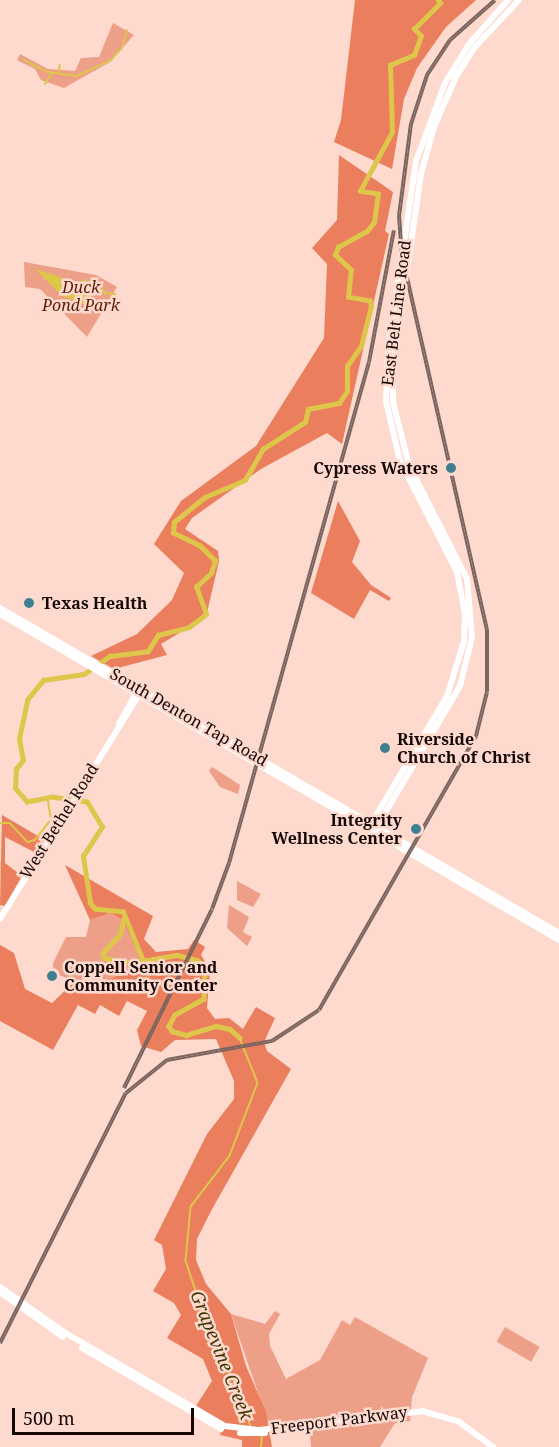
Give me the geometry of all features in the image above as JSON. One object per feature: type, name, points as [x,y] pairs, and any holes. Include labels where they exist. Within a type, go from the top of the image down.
[{"type":"main road","name":"East Belt Line Road","points":[[400,450],[395,415],[393,368],[396,320],[416,161],[432,111],[466,55],[508,0]]},
{"type":"main road","name":"East Belt Line Road","points":[[373,828],[447,696],[468,636],[461,571],[400,450],[387,410],[386,370],[427,151],[444,101],[466,55],[519,0]]},
{"type":"main road","points":[[406,188],[416,161]]},
{"type":"main road","points":[[387,410],[395,415]]},
{"type":"main road","name":"South Denton Tap Road","points":[[0,611],[422,857]]},
{"type":"main road","name":"West Bethel Road","points":[[0,919],[139,692]]},
{"type":"main road","points":[[422,857],[559,933]]},
{"type":"main road","points":[[422,857],[559,940]]},
{"type":"main road","name":"Freeport Parkway","points":[[0,1287],[77,1341],[210,1419],[240,1431]]},
{"type":"main road","name":"Freeport Parkway","points":[[0,1292],[53,1330],[203,1420],[240,1431],[275,1429],[416,1411],[461,1425],[493,1447]]},
{"type":"main road","name":"Freeport Parkway","points":[[461,1425],[487,1447]]},
{"type":"green space","points":[[113,23],[134,35],[110,62],[64,88],[41,80],[35,69],[17,60],[20,54],[48,69],[75,71],[81,58],[99,57]]},
{"type":"green space","name":"Duck Pond Park","points":[[24,262],[96,275],[117,287],[87,337],[40,289],[25,287]]},
{"type":"green space","points":[[212,767],[240,785],[238,794],[220,787],[209,771]]},
{"type":"green space","points":[[237,881],[261,894],[253,907],[237,900]]},
{"type":"green space","points":[[229,905],[249,917],[243,932],[252,937],[247,946],[227,928]]},
{"type":"green space","points":[[110,913],[122,919],[141,961],[105,983],[75,981],[53,973],[53,963],[66,937],[86,937],[90,920]]},
{"type":"green space","points":[[275,1311],[280,1314],[269,1334],[270,1346],[286,1379],[320,1360],[342,1320],[350,1325],[355,1317],[428,1358],[412,1397],[410,1421],[395,1423],[380,1447],[311,1447],[309,1421],[269,1425],[231,1314],[265,1324]]},
{"type":"green space","points":[[505,1327],[540,1347],[531,1362],[497,1342]]},
{"type":"shaded area","points":[[355,0],[476,0],[446,27],[417,68],[404,99],[392,169],[334,142],[341,120]]},
{"type":"shaded area","points":[[339,155],[393,192],[385,231],[389,234],[342,444],[327,433],[261,469],[192,518],[185,529],[218,551],[219,561],[206,617],[161,644],[167,655],[114,669],[91,656],[137,634],[172,600],[184,573],[154,544],[181,501],[256,446],[324,338],[327,264],[312,248],[337,220]]},
{"type":"shaded area","points":[[35,269],[61,277],[66,287],[86,279],[90,284],[89,306],[62,296]]},
{"type":"shaded area","points":[[338,501],[360,541],[352,562],[371,585],[391,598],[389,601],[370,590],[354,619],[311,593]]},
{"type":"shaded area","points":[[2,815],[45,840],[36,853],[5,837],[5,863],[22,876],[5,906],[0,905]]},
{"type":"shaded area","points":[[65,865],[153,916],[144,939],[156,952],[188,949],[194,940],[205,947],[201,955],[210,970],[207,1008],[215,1019],[229,1018],[243,1029],[256,1007],[275,1018],[264,1042],[267,1051],[291,1069],[197,1239],[196,1260],[206,1284],[231,1314],[246,1366],[266,1412],[272,1447],[242,1447],[242,1440],[220,1435],[223,1424],[196,1406],[212,1381],[203,1359],[167,1338],[181,1315],[174,1303],[153,1291],[166,1269],[162,1245],[154,1240],[207,1134],[234,1099],[234,1081],[216,1039],[175,1040],[161,1052],[141,1046],[137,1030],[147,1011],[127,1001],[119,1016],[100,1005],[95,1014],[78,1005],[53,1050],[0,1021],[0,945],[14,953],[25,989],[52,1003],[75,981],[105,983],[141,961],[122,919],[110,913],[90,920]]},
{"type":"waterway","name":"Grapevine Creek","points":[[143,961],[123,912],[95,909],[90,903],[83,856],[102,827],[87,802],[53,797],[27,802],[15,788],[16,769],[23,760],[19,739],[27,700],[43,680],[84,674],[110,656],[148,651],[158,635],[189,627],[206,614],[196,587],[211,573],[215,561],[200,546],[173,533],[174,522],[205,497],[245,480],[263,449],[305,422],[308,409],[339,403],[347,391],[347,366],[361,346],[371,306],[370,301],[348,297],[351,270],[335,255],[338,247],[367,231],[374,222],[378,194],[360,191],[392,132],[390,65],[414,55],[421,36],[414,29],[440,3],[438,0]]},
{"type":"waterway","points":[[24,60],[48,72],[77,76],[111,60],[122,48],[127,31]]},
{"type":"waterway","points":[[60,65],[60,73]]},
{"type":"waterway","points":[[45,84],[51,74]]},
{"type":"waterway","points":[[99,285],[105,293],[115,294]]},
{"type":"waterway","points":[[48,798],[51,817]]},
{"type":"waterway","points":[[0,823],[10,823],[28,842],[35,840],[49,822]]},
{"type":"waterway","points":[[0,861],[0,876]]},
{"type":"waterway","name":"Grapevine Creek","points":[[125,917],[120,935],[103,953],[105,958],[131,963],[177,955],[197,960],[205,968],[204,999],[175,1015],[169,1026],[172,1031],[186,1035],[216,1026],[230,1029],[240,1038]]},
{"type":"waterway","name":"Grapevine Creek","points":[[240,1038],[258,1083],[230,1156],[191,1207],[186,1261],[208,1327],[218,1340],[217,1352],[239,1388],[251,1427]]},
{"type":"waterway","name":"Grapevine Creek","points":[[261,1447],[262,1436]]},
{"type":"railway","points":[[0,1343],[126,1093],[167,1060],[272,1041],[319,1010],[476,736],[487,692],[487,630],[402,256],[399,216],[411,124],[427,75],[450,40],[495,0]]},
{"type":"railway","points":[[124,1088],[212,909],[229,863],[369,362],[394,230]]},
{"type":"place","name":"Cypress Waters","points":[[451,468]]},
{"type":"place","name":"Texas Health","points":[[29,603]]},
{"type":"place","name":"Riverside Church of Christ","points":[[385,748]]},
{"type":"place","name":"Integrity Wellness Center","points":[[416,829]]},
{"type":"place","name":"Coppell Senior and Community Center","points":[[52,976]]}]
